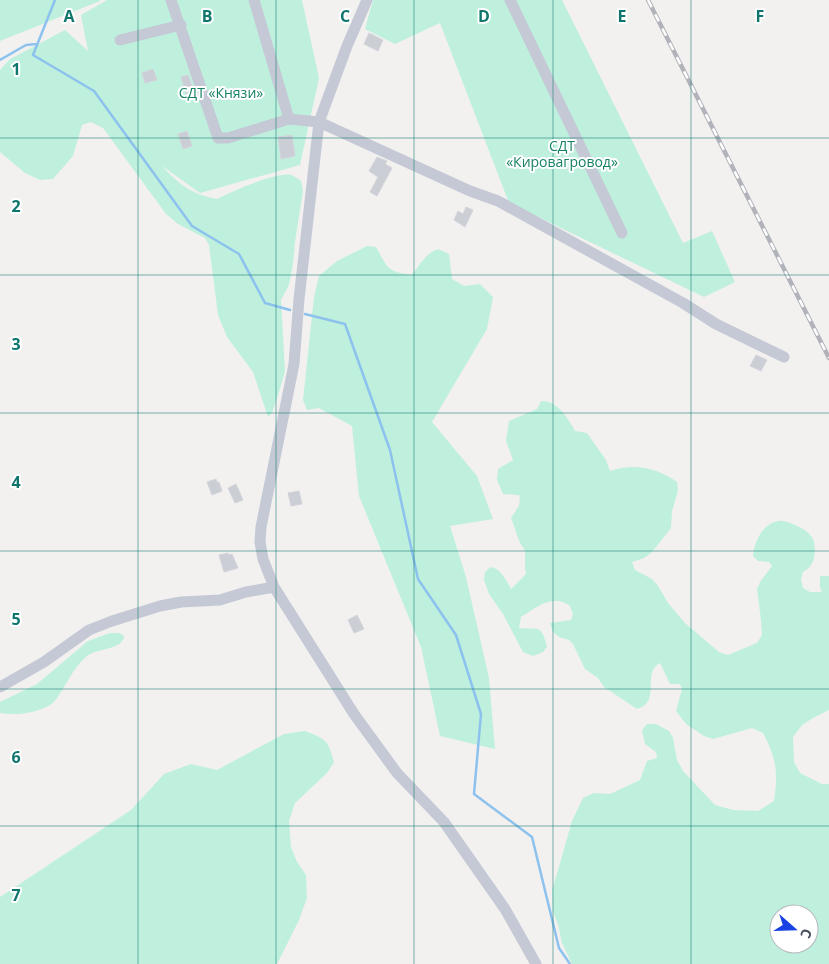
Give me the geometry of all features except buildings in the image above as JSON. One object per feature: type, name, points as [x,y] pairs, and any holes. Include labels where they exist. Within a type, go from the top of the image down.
[{"type":"street","points":[[171,0],[218,138],[228,138],[289,119],[319,122],[470,191],[498,200],[683,303],[716,324],[784,357]]},
{"type":"street","points":[[254,0],[289,119]]},
{"type":"street","points":[[366,0],[319,122],[299,299],[294,364],[261,527],[260,542],[263,559],[274,588],[354,714],[397,773],[444,822],[505,909],[536,964]]},
{"type":"street","points":[[510,0],[622,233]]},
{"type":"street","points":[[120,40],[181,25]]},
{"type":"street","points":[[0,687],[44,662],[84,633],[112,621],[160,606],[181,602],[220,600],[246,592],[274,588]]},
{"type":"green space","points":[[0,0],[100,0],[100,1],[0,41]]},
{"type":"green space","name":"СДТ «Князи»","points":[[107,0],[302,0],[319,78],[300,165],[200,193],[162,166],[186,188],[200,194],[217,199],[243,187],[276,176],[291,175],[301,181],[303,191],[293,264],[289,285],[281,300],[285,371],[272,413],[268,417],[253,372],[227,337],[218,315],[209,245],[205,238],[178,224],[166,214],[103,128],[91,122],[82,125],[73,156],[53,179],[40,180],[25,173],[0,152],[0,70],[10,59],[65,30],[88,51],[81,15]]},
{"type":"green space","name":"СДТ «Кировагровод»","points":[[373,0],[562,0],[683,243],[712,231],[735,282],[704,297],[509,203],[440,23],[395,44],[365,29]]},
{"type":"green space","points":[[367,246],[376,247],[392,270],[411,275],[426,257],[438,249],[449,254],[452,279],[464,286],[480,284],[493,297],[487,329],[432,422],[477,476],[493,519],[450,526],[466,577],[489,678],[495,749],[440,736],[421,647],[359,496],[352,426],[319,408],[307,410],[303,400],[314,297],[319,276],[337,261]]},
{"type":"green space","points":[[541,401],[547,401],[561,411],[575,431],[587,433],[606,460],[610,471],[628,467],[645,468],[661,473],[677,482],[678,491],[672,511],[671,528],[652,552],[644,558],[632,562],[635,570],[652,579],[668,603],[685,623],[719,652],[728,655],[757,643],[762,635],[757,589],[772,566],[769,562],[758,561],[753,556],[760,534],[768,525],[784,521],[802,529],[810,534],[813,539],[815,548],[814,558],[807,570],[803,572],[801,579],[803,588],[810,592],[822,592],[820,576],[829,576],[829,710],[802,725],[793,737],[794,762],[800,773],[822,784],[829,784],[829,964],[572,964],[562,943],[553,912],[552,891],[572,821],[583,798],[594,793],[610,794],[640,780],[647,761],[657,758],[656,752],[645,744],[642,730],[647,724],[656,724],[669,731],[673,738],[677,760],[683,771],[715,805],[733,810],[758,811],[774,801],[776,774],[774,759],[763,733],[752,728],[713,739],[704,736],[686,724],[676,711],[682,689],[680,684],[670,684],[660,663],[652,673],[648,700],[637,709],[604,687],[598,678],[585,669],[573,644],[553,632],[550,623],[571,620],[573,614],[570,606],[564,602],[551,601],[545,603],[521,617],[519,628],[538,629],[541,631],[547,647],[543,652],[533,656],[523,652],[503,614],[489,594],[484,580],[485,572],[490,567],[494,568],[503,575],[511,589],[526,574],[525,550],[518,539],[511,518],[519,506],[520,498],[519,495],[503,494],[497,480],[498,469],[513,460],[506,441],[509,421],[537,409]]},
{"type":"green space","points":[[110,633],[119,633],[124,638],[118,645],[87,656],[77,666],[53,703],[27,713],[0,713],[0,702],[37,684],[88,641]]},
{"type":"green space","points":[[305,731],[325,741],[334,762],[327,773],[295,803],[289,821],[291,847],[297,862],[306,875],[307,898],[299,920],[277,964],[0,964],[0,897],[131,810],[164,774],[191,764],[217,770],[284,734]]},
{"type":"waterway","points":[[55,0],[33,55],[94,91],[192,226],[239,254],[265,303],[290,310]]},
{"type":"waterway","points":[[0,60],[26,45],[37,44]]},
{"type":"waterway","points":[[305,314],[345,324],[390,450],[418,579],[456,635],[481,714],[474,794],[532,837],[559,948],[570,964]]},
{"type":"railway","points":[[648,0],[829,358]]}]
